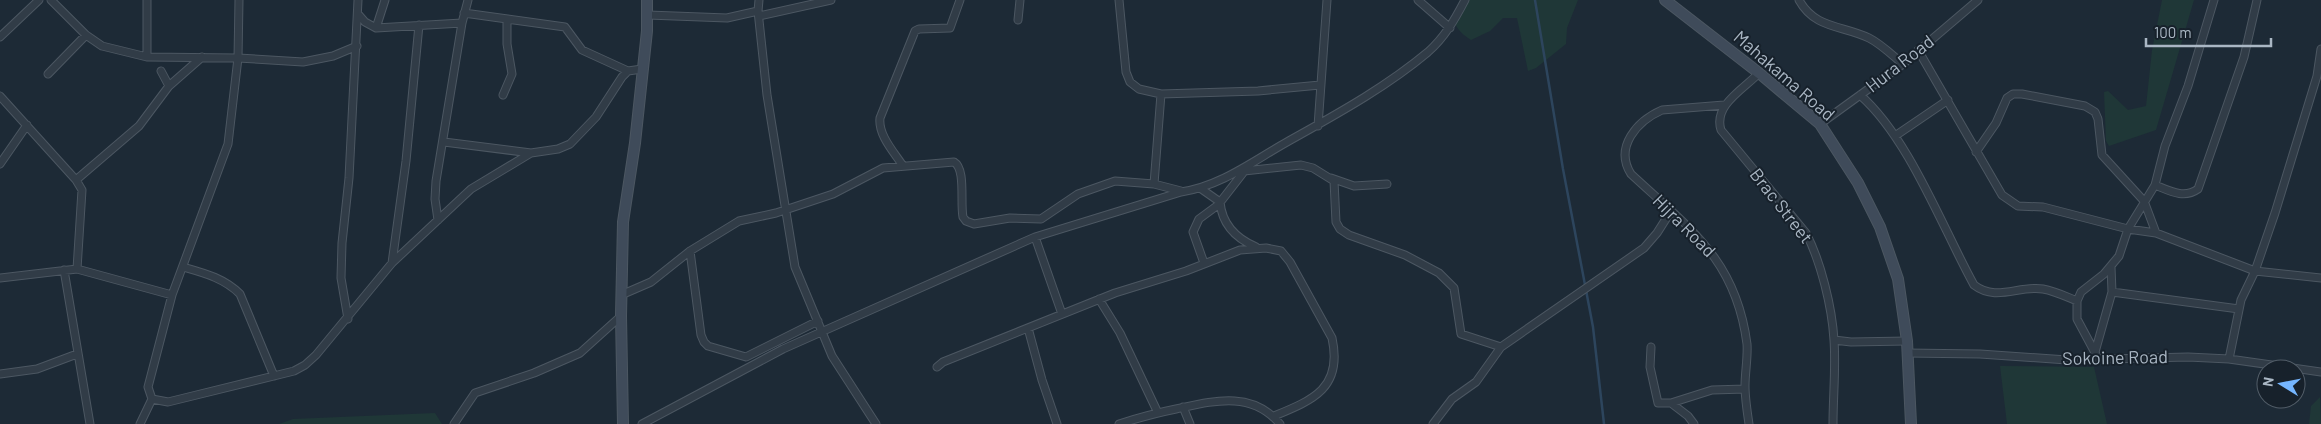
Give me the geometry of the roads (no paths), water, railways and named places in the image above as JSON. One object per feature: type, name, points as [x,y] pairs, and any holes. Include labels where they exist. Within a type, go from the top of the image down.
[{"type":"street","points":[[0,37],[39,0]]},
{"type":"street","points":[[51,0],[86,36],[102,46],[147,57],[238,58],[303,62],[333,56],[356,46]]},
{"type":"street","points":[[147,0],[147,57]]},
{"type":"street","points":[[140,424],[152,399],[148,387],[172,295],[228,144],[238,58],[239,0]]},
{"type":"street","points":[[348,319],[341,278],[342,243],[349,178],[350,126],[358,0]]},
{"type":"street","points":[[376,28],[385,0]]},
{"type":"street","points":[[438,220],[435,199],[462,23],[468,0]]},
{"type":"street","points":[[623,424],[621,295],[623,222],[635,143],[648,15],[647,0]]},
{"type":"street","points":[[759,0],[758,14],[767,95],[784,210],[795,267],[832,356],[876,424]]},
{"type":"street","points":[[648,15],[727,18],[831,0]]},
{"type":"street","points":[[903,166],[882,133],[880,118],[915,31],[920,29],[950,28],[960,0]]},
{"type":"street","points":[[1018,20],[1020,0]]},
{"type":"street","points":[[1118,0],[1126,72],[1130,82],[1139,89],[1161,94],[1258,92],[1320,85]]},
{"type":"street","points":[[1318,126],[1326,0]]},
{"type":"street","points":[[1418,0],[1450,28]]},
{"type":"street","points":[[1458,0],[1461,8]]},
{"type":"street","points":[[642,424],[822,330],[1035,237],[1181,192],[1200,188],[1229,177],[1252,161],[1318,126],[1404,69],[1428,51],[1450,28],[1466,0]]},
{"type":"street","name":"Mahakama Road","points":[[1666,0],[1759,72],[1820,124],[1858,183],[1880,227],[1898,279],[1907,341],[1911,424]]},
{"type":"street","points":[[1799,0],[1805,10],[1814,18],[1869,38],[1903,64]]},
{"type":"street","name":"Hura Road","points":[[1820,124],[1903,64],[1978,0]]},
{"type":"street","points":[[2099,360],[2076,319],[2077,301],[2081,292],[2111,267],[2119,256],[2128,229],[2154,185],[2165,146],[2188,86],[2214,0]]},
{"type":"street","points":[[2154,185],[2179,194],[2192,194],[2198,188],[2244,57],[2257,0]]},
{"type":"street","points":[[464,13],[565,28],[582,50],[628,71],[642,69]]},
{"type":"street","points":[[358,14],[365,22],[376,28],[462,23]]},
{"type":"street","points":[[503,96],[512,74],[507,44],[508,19]]},
{"type":"street","points":[[392,263],[406,161],[419,25]]},
{"type":"street","points":[[0,26],[6,32]]},
{"type":"street","points":[[48,74],[86,36]]},
{"type":"street","points":[[2229,359],[2241,300],[2255,271],[2317,76],[2321,49]]},
{"type":"street","points":[[1918,50],[2002,195],[2018,206],[2043,207],[2128,229],[2156,232],[2255,271],[2321,278]]},
{"type":"street","points":[[76,180],[139,126],[169,86],[202,57]]},
{"type":"street","points":[[161,71],[169,86]]},
{"type":"street","points":[[444,142],[532,153],[564,148],[578,138],[596,118],[622,77],[628,71]]},
{"type":"street","points":[[1724,105],[1759,72]]},
{"type":"street","points":[[1154,184],[1161,94]]},
{"type":"street","points":[[1976,152],[1996,123],[2007,98],[2013,94],[2085,106],[2095,112],[2098,119],[2102,155],[2144,201],[2156,232]]},
{"type":"street","points":[[1860,95],[1874,108],[1894,136],[1974,285],[1981,290],[1999,294],[2015,289],[2044,289],[2077,301]]},
{"type":"street","points":[[0,96],[76,180],[82,190],[77,269]]},
{"type":"street","points":[[1894,136],[1948,100]]},
{"type":"street","name":"Hijra Road","points":[[1724,105],[1662,110],[1644,119],[1626,144],[1626,166],[1712,252],[1726,272],[1735,292],[1747,344],[1745,388],[1749,424]]},
{"type":"street","name":"Brac Street","points":[[1724,105],[1719,116],[1721,130],[1806,233],[1820,265],[1834,340],[1833,424]]},
{"type":"street","points":[[0,164],[28,125]]},
{"type":"street","points":[[152,399],[158,402],[168,402],[294,372],[305,366],[348,319],[392,263],[471,189],[532,153]]},
{"type":"street","points":[[621,295],[651,282],[690,251],[740,221],[784,210],[833,194],[883,168],[950,161],[958,164],[962,174],[963,217],[969,223],[974,224],[1010,218],[1041,219],[1078,194],[1090,191],[1108,182],[1154,184],[1181,192]]},
{"type":"street","points":[[1204,263],[1193,232],[1199,219],[1220,202],[1252,161]]},
{"type":"street","points":[[1244,172],[1301,164],[1313,168],[1334,181],[1336,222],[1340,229],[1349,235],[1405,255],[1439,273],[1454,288],[1461,334],[1502,348]]},
{"type":"street","points":[[1325,176],[1354,186],[1387,184]]},
{"type":"street","points":[[1200,188],[1220,202]]},
{"type":"street","points":[[1220,202],[1221,214],[1229,228],[1239,238],[1259,248]]},
{"type":"street","points":[[1433,424],[1452,399],[1479,378],[1502,348],[1644,248],[1657,233],[1671,211]]},
{"type":"street","points":[[1035,237],[1062,314]]},
{"type":"street","points":[[937,367],[943,362],[1099,299],[1186,271],[1240,250],[1259,248],[1281,251],[1290,262],[1332,338],[1334,348],[1333,373],[1324,388],[1305,403],[1274,416]]},
{"type":"street","points":[[690,251],[702,335],[704,342],[708,346],[746,357],[818,321]]},
{"type":"street","points":[[183,267],[229,284],[240,294],[274,376]]},
{"type":"street","points":[[2095,352],[2112,292],[2111,267]]},
{"type":"street","points":[[0,278],[77,269],[172,295]]},
{"type":"street","points":[[64,270],[90,424]]},
{"type":"street","points":[[2112,292],[2239,309]]},
{"type":"street","points":[[1099,299],[1120,333],[1158,413]]},
{"type":"street","points":[[454,424],[475,393],[534,373],[580,353],[621,316]]},
{"type":"street","points":[[1028,328],[1042,380],[1057,424]]},
{"type":"street","points":[[1834,340],[1851,342],[1907,341]]},
{"type":"street","points":[[1651,347],[1650,367],[1658,403],[1671,403],[1712,390],[1745,388]]},
{"type":"street","name":"Sokoine Road","points":[[1907,353],[2099,360],[2188,357],[2229,359],[2321,372]]},
{"type":"street","points":[[0,374],[30,371],[77,354]]},
{"type":"street","points":[[1119,424],[1158,413],[1208,402],[1227,400],[1256,405],[1274,416],[1280,424]]},
{"type":"street","points":[[1671,403],[1688,416],[1694,424]]},
{"type":"street","points":[[1183,408],[1190,424]]},
{"type":"waterway","points":[[1535,0],[1563,169],[1593,327],[1604,424]]}]
